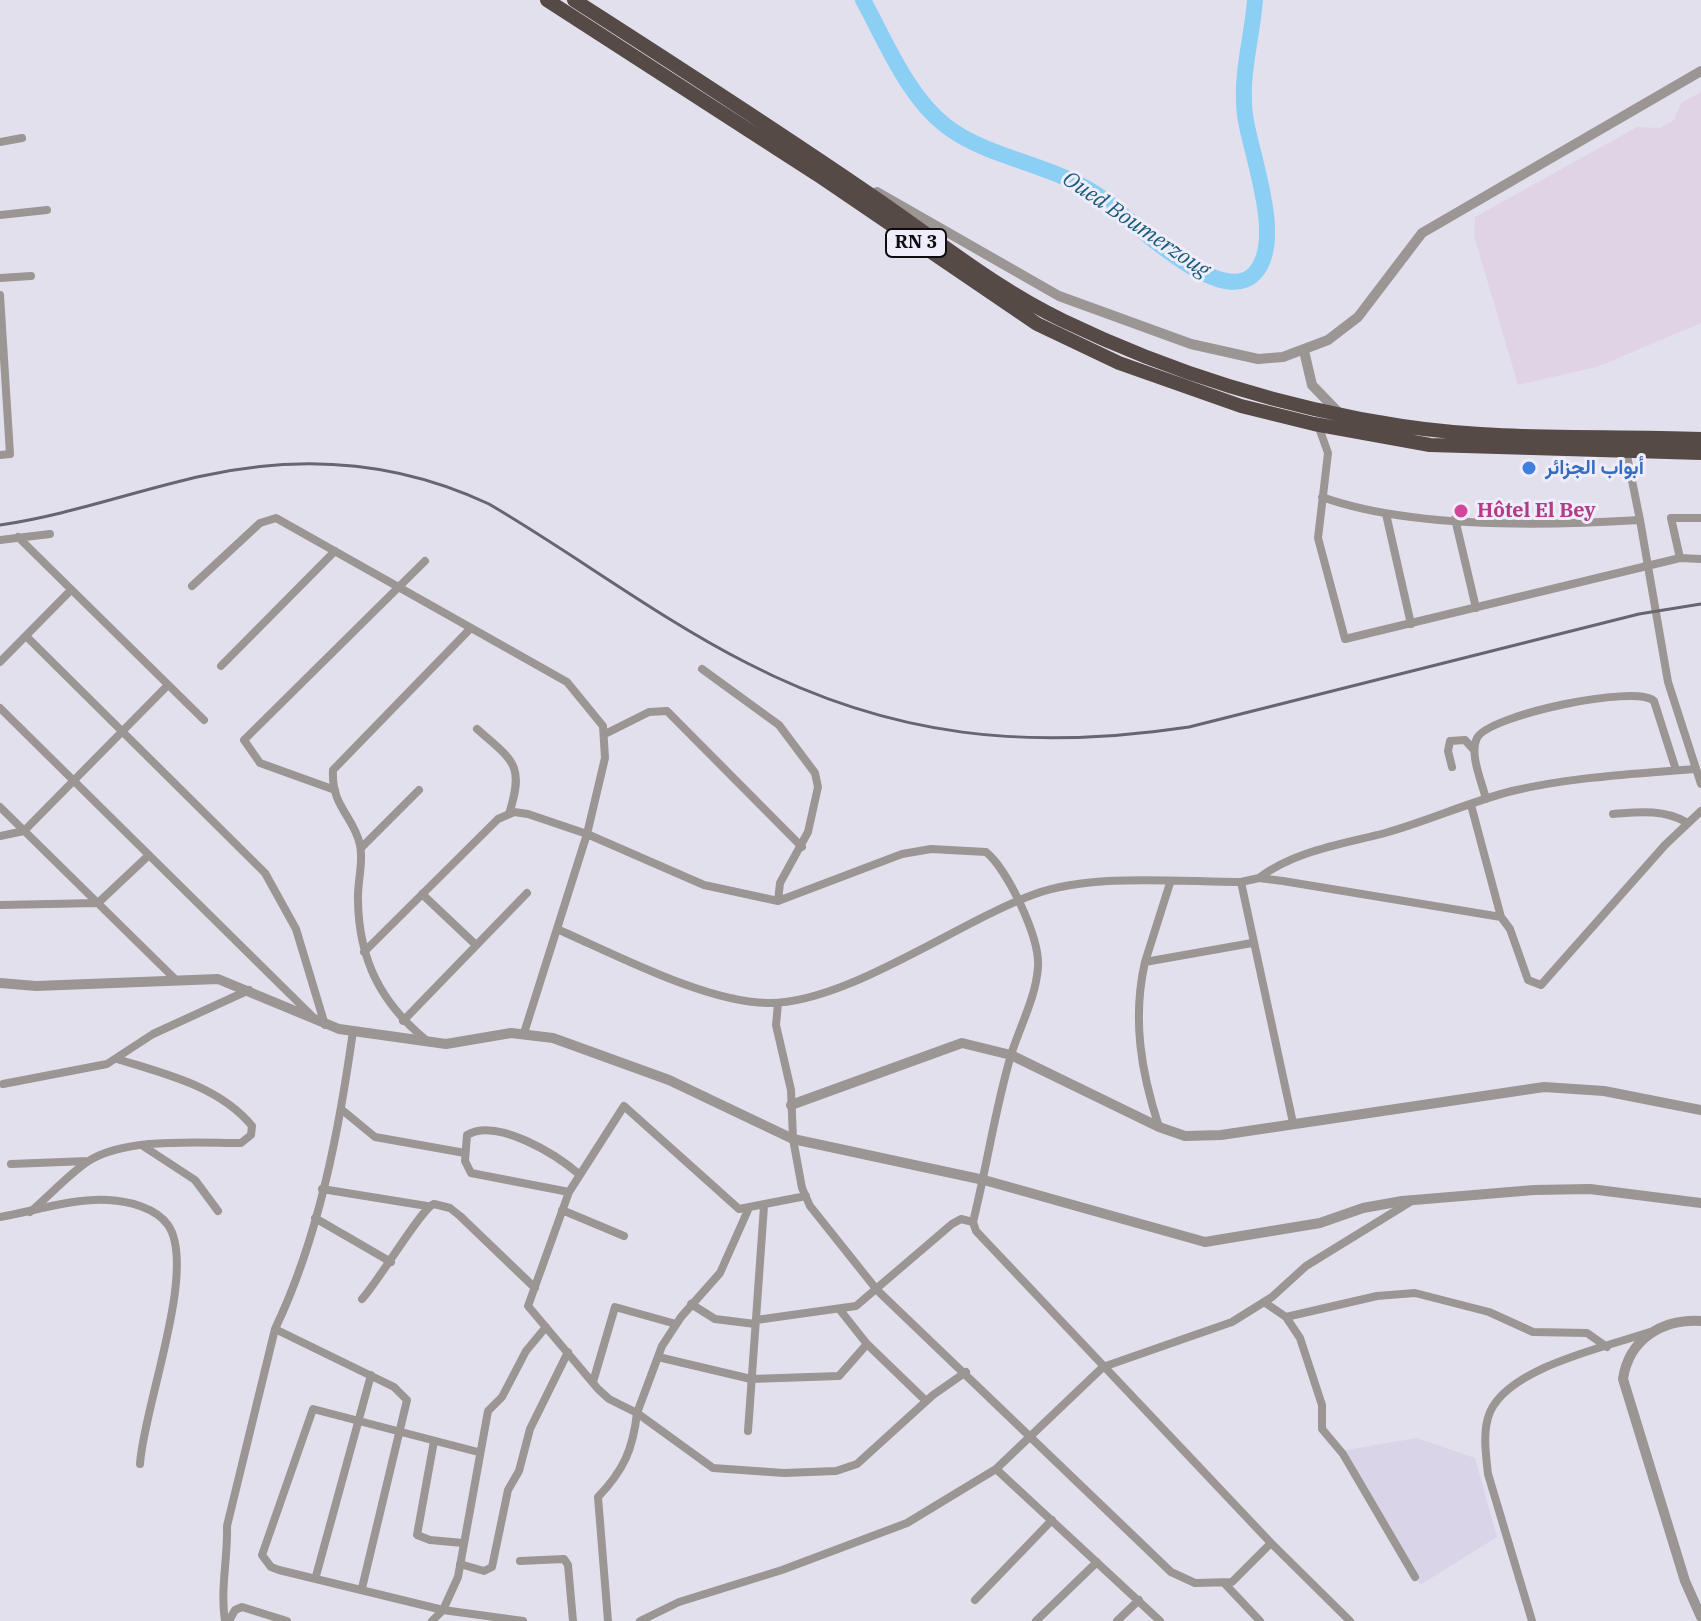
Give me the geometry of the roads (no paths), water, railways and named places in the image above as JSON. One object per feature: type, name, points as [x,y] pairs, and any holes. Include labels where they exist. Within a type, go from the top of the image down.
[{"type":"highway","name":"RN 3","points":[[547,0],[818,175],[1037,324],[1092,352],[1181,386],[1318,425],[1430,445],[1701,453]]},
{"type":"highway","name":"RN 3","points":[[574,0],[1061,320],[1235,387],[1341,414],[1457,433],[1701,439]]},
{"type":"street","points":[[813,155],[1059,296],[1191,344],[1258,359],[1304,351],[1328,340],[1358,317],[1422,233],[1701,71]]},
{"type":"street","points":[[0,142],[22,138]]},
{"type":"street","points":[[0,215],[47,210]]},
{"type":"street","points":[[0,278],[31,276]]},
{"type":"street","points":[[0,295],[10,454],[0,455]]},
{"type":"street","points":[[1304,351],[1312,385],[1341,414]]},
{"type":"street","points":[[1318,425],[1328,453],[1318,538],[1343,636],[1356,639],[1680,558],[1701,559]]},
{"type":"street","points":[[1626,451],[1650,566],[1668,682],[1701,784]]},
{"type":"street","points":[[1322,497],[1386,514],[1455,519],[1640,520]]},
{"type":"street","points":[[1386,514],[1411,624]]},
{"type":"street","points":[[1680,558],[1671,518],[1701,518]]},
{"type":"street","points":[[192,586],[267,519],[286,522],[469,630],[567,682],[596,713],[605,734],[605,758],[587,834],[524,1033]]},
{"type":"street","points":[[1455,519],[1476,608]]},
{"type":"street","points":[[0,540],[50,534]]},
{"type":"street","points":[[18,537],[204,720]]},
{"type":"street","points":[[221,666],[335,551]]},
{"type":"street","points":[[335,790],[260,763],[244,740],[425,561]]},
{"type":"street","points":[[0,662],[71,590]]},
{"type":"street","points":[[430,1043],[403,1021],[381,993],[364,952],[358,904],[361,848],[339,807],[333,770],[469,630]]},
{"type":"street","points":[[26,636],[275,886],[296,929],[322,1023]]},
{"type":"street","points":[[702,669],[779,725],[815,773],[818,787],[802,847],[780,883],[778,901]]},
{"type":"street","points":[[0,836],[24,831],[168,685]]},
{"type":"street","points":[[1486,799],[1474,750],[1481,732],[1503,720],[1608,697],[1642,694],[1654,701],[1660,711],[1676,770]]},
{"type":"street","points":[[0,708],[322,1023]]},
{"type":"street","points":[[605,734],[649,712],[667,711],[802,847]]},
{"type":"street","points":[[477,729],[515,767],[519,778],[509,814]]},
{"type":"street","points":[[1452,767],[1448,751],[1450,741],[1460,739],[1474,750]]},
{"type":"street","points":[[1259,878],[1272,868],[1304,855],[1486,799],[1586,778],[1694,769]]},
{"type":"street","points":[[361,848],[419,790]]},
{"type":"street","points":[[1471,805],[1501,917],[1510,929],[1528,980],[1541,985],[1686,822],[1701,811]]},
{"type":"street","points":[[0,807],[175,979]]},
{"type":"street","points":[[1613,814],[1646,811],[1673,815],[1686,822]]},
{"type":"street","points":[[364,952],[498,819],[509,814],[528,814],[587,834],[704,885],[778,901],[902,854],[972,849],[994,859],[1036,947],[1038,965],[1035,985],[1011,1055],[973,1222]]},
{"type":"street","points":[[0,905],[98,903],[149,855]]},
{"type":"street","points":[[557,929],[704,989],[753,1002],[778,1003],[830,991],[1017,902],[1062,887],[1241,882],[1259,878],[1501,917]]},
{"type":"street","points":[[1241,882],[1293,1123]]},
{"type":"street","points":[[1159,1127],[1140,1055],[1137,1004],[1145,962],[1170,883]]},
{"type":"street","points":[[403,1021],[527,893]]},
{"type":"street","points":[[422,894],[476,945]]},
{"type":"street","points":[[1145,962],[1252,943]]},
{"type":"street","points":[[0,983],[65,985],[218,979],[322,1023],[353,1031],[430,1043],[524,1033],[553,1038],[669,1080],[793,1139],[984,1180],[1205,1242],[1299,1228],[1363,1208],[1414,1199],[1564,1188],[1701,1203]]},
{"type":"street","points":[[3,1084],[97,1068],[117,1059],[153,1034],[249,990]]},
{"type":"street","points":[[778,1003],[776,1025],[787,1067],[793,1139],[806,1196],[877,1290],[966,1372],[1171,1572],[1184,1581],[1232,1582],[1271,1543]]},
{"type":"street","points":[[227,1621],[222,1604],[229,1550],[227,1526],[275,1329],[289,1299],[315,1218],[341,1109],[353,1031]]},
{"type":"street","points":[[791,1105],[839,1090],[950,1045],[976,1045],[1011,1055],[1159,1127],[1185,1136],[1203,1136],[1544,1087],[1604,1091],[1701,1110]]},
{"type":"street","points":[[11,1164],[88,1161],[142,1146],[241,1143],[251,1135],[252,1126],[242,1114],[211,1092],[117,1059]]},
{"type":"street","points":[[806,1196],[748,1210],[732,1206],[624,1106],[569,1192],[528,1306],[609,1399],[637,1413],[713,1468],[823,1472],[857,1464],[926,1401],[966,1372]]},
{"type":"street","points":[[341,1109],[375,1137],[465,1153]]},
{"type":"street","points":[[569,1192],[471,1173],[465,1153],[465,1139],[470,1132],[525,1138],[561,1158],[580,1175]]},
{"type":"street","points":[[142,1146],[195,1180],[218,1211]]},
{"type":"street","points":[[30,1212],[88,1161]]},
{"type":"street","points":[[322,1189],[427,1206],[441,1204],[450,1208],[535,1288]]},
{"type":"street","points":[[640,1621],[679,1602],[887,1532],[935,1508],[996,1469],[1103,1367],[1232,1322],[1264,1302],[1306,1266],[1414,1199]]},
{"type":"street","points":[[0,1217],[105,1200],[125,1202],[155,1213],[173,1234],[176,1259],[171,1323],[142,1436],[140,1464]]},
{"type":"street","points":[[362,1299],[391,1262],[427,1206]]},
{"type":"street","points":[[748,1431],[764,1206]]},
{"type":"street","points":[[562,1210],[624,1236]]},
{"type":"street","points":[[608,1621],[598,1497],[612,1485],[624,1461],[637,1413],[658,1357],[676,1324],[720,1273],[748,1210]]},
{"type":"street","points":[[315,1218],[391,1262]]},
{"type":"street","points":[[691,1304],[715,1319],[755,1322],[856,1306],[952,1224],[961,1219],[973,1222],[991,1249],[1271,1543],[1350,1621]]},
{"type":"street","points":[[1286,1317],[1377,1296],[1415,1293],[1489,1312],[1533,1332],[1587,1333],[1607,1347]]},
{"type":"street","points":[[1264,1302],[1286,1317],[1300,1338],[1318,1389],[1322,1429],[1333,1446],[1343,1454],[1415,1577]]},
{"type":"street","points":[[593,1382],[615,1307],[676,1324]]},
{"type":"street","points":[[840,1310],[867,1344],[926,1401]]},
{"type":"street","points":[[1532,1621],[1488,1474],[1485,1451],[1489,1415],[1503,1395],[1527,1376],[1675,1323],[1701,1321]]},
{"type":"street","points":[[432,1621],[443,1610],[458,1577],[478,1452],[490,1407],[502,1397],[526,1351],[546,1327]]},
{"type":"street","points":[[275,1329],[394,1387],[407,1400],[362,1588]]},
{"type":"street","points":[[1650,1332],[1630,1354],[1625,1366],[1625,1391],[1654,1471],[1685,1581],[1701,1617]]},
{"type":"street","points":[[658,1357],[751,1379],[839,1376],[867,1344]]},
{"type":"street","points":[[460,1564],[484,1571],[492,1567],[508,1490],[521,1465],[530,1429],[568,1352]]},
{"type":"street","points":[[316,1576],[371,1375]]},
{"type":"street","points":[[478,1452],[317,1409],[311,1411],[262,1555],[271,1567],[443,1610],[523,1621]]},
{"type":"street","points":[[434,1441],[417,1535],[430,1540],[463,1543]]},
{"type":"street","points":[[996,1469],[1160,1621]]},
{"type":"street","points":[[975,1600],[1052,1520]]},
{"type":"street","points":[[520,1561],[564,1559],[568,1565],[573,1621]]},
{"type":"street","points":[[1036,1621],[1097,1562]]},
{"type":"street","points":[[1225,1584],[1260,1621]]},
{"type":"street","points":[[1117,1621],[1139,1600]]},
{"type":"street","points":[[227,1621],[235,1610],[242,1607],[287,1621]]},
{"type":"waterway","name":"Oued Boumerzoug","points":[[863,0],[909,84],[932,114],[946,126],[983,147],[1067,178],[1106,201],[1177,258],[1221,280],[1239,281],[1254,274],[1263,259],[1267,241],[1267,219],[1244,100],[1255,0]]},
{"type":"railway","points":[[0,525],[239,469],[312,464],[384,470],[420,478],[489,504],[681,626],[747,663],[801,688],[908,723],[1017,737],[1073,738],[1189,727],[1639,614],[1701,604]]},
{"type":"place","name":"أبواب الجزائر","points":[[1529,468]]},
{"type":"place","name":"Hôtel El Bey","points":[[1461,511]]}]
